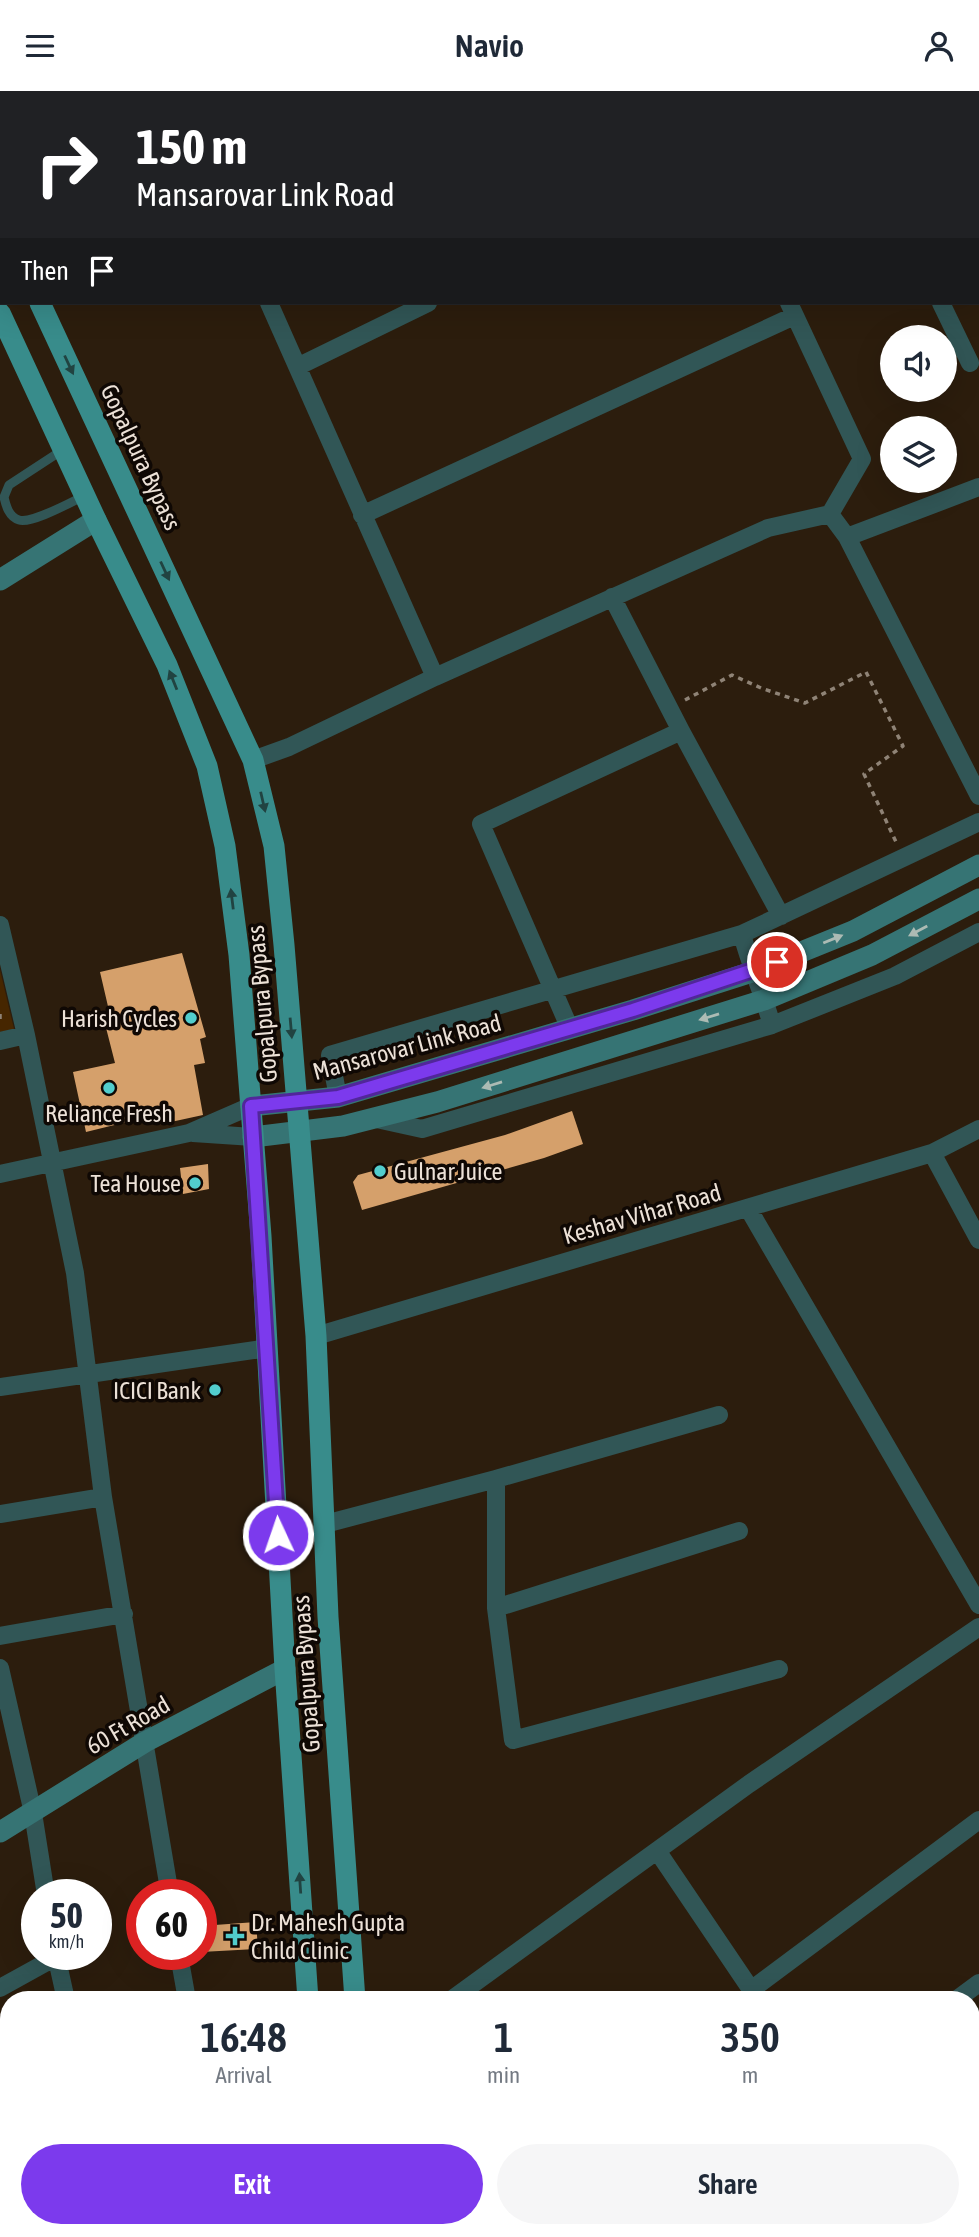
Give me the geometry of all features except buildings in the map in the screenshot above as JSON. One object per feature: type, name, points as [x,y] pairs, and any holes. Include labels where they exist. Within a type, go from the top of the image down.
[{"type":"main road","name":"Gopalpura Bypass","points":[[41,305],[253,760],[274,846],[316,1336],[328,1616],[354,1991]]},
{"type":"main road","name":"Gopalpura Bypass","points":[[0,313],[167,665],[207,766],[225,846],[239,955],[251,1106],[268,1348],[285,1669],[308,1991]]},
{"type":"street","points":[[271,305],[435,677]]},
{"type":"street","points":[[299,366],[424,305]]},
{"type":"street","points":[[942,305],[970,363]]},
{"type":"street","points":[[253,760],[289,747],[435,677],[768,528],[830,514],[862,459],[791,309],[362,515]]},
{"type":"street","points":[[847,537],[979,487]]},
{"type":"street","points":[[830,514],[847,537],[979,796]]},
{"type":"street","points":[[0,580],[96,520]]},
{"type":"street","points":[[612,597],[781,916]]},
{"type":"street","points":[[570,1029],[481,824],[681,731]]},
{"type":"street","points":[[338,1097],[330,1055],[742,934],[979,822]]},
{"type":"street","name":"Mansarovar Link Road","points":[[189,1133],[251,1106],[338,1097],[752,972],[853,931],[979,865]]},
{"type":"street","points":[[0,1174],[189,1133],[253,1137],[343,1126],[437,1102],[764,1000],[872,955],[979,899]]},
{"type":"street","points":[[0,925],[26,1035],[75,1273],[103,1497],[167,1879]]},
{"type":"street","points":[[372,1118],[422,1129],[772,1025],[895,976],[979,932]]},
{"type":"street","points":[[742,934],[752,972],[772,1025]]},
{"type":"street","points":[[0,1041],[26,1035]]},
{"type":"street","name":"Keshav Vihar Road","points":[[316,1336],[932,1153],[979,1129]]},
{"type":"street","points":[[932,1153],[979,1240]]},
{"type":"street","points":[[748,1208],[979,1605]]},
{"type":"street","points":[[0,1387],[268,1348]]},
{"type":"street","points":[[325,1524],[496,1479],[719,1415]]},
{"type":"street","points":[[496,1479],[496,1608],[513,1740],[779,1669]]},
{"type":"street","points":[[0,1514],[103,1497]]},
{"type":"street","points":[[496,1608],[738,1531]]},
{"type":"street","points":[[0,1636],[124,1614]]},
{"type":"street","points":[[464,1991],[749,1784],[979,1627]]},
{"type":"street","points":[[0,1668],[33,1813],[43,1879]]},
{"type":"street","name":"60 Ft Road","points":[[0,1832],[145,1742],[285,1669]]},
{"type":"street","points":[[760,1991],[979,1820]]},
{"type":"street","points":[[658,1852],[752,1991]]},
{"type":"street","points":[[0,1988],[32,1970]]},
{"type":"street","points":[[59,1970],[64,1991]]},
{"type":"street","points":[[182,1970],[186,1991]]},
{"type":"lane","points":[[64,449],[9,485],[4,497],[6,507],[13,517],[25,520],[86,496]]},
{"type":"path","points":[[669,708],[732,675],[805,703],[866,671],[903,746],[864,774],[904,859]]},
{"type":"path","points":[[0,1014],[0,1019]]},
{"type":"shaded area","points":[[0,970],[14,1029],[0,1032]]},
{"type":"place","name":"Harish Cycles","points":[[191,1018]]},
{"type":"place","name":"Reliance Fresh","points":[[109,1088]]},
{"type":"place","name":"Gulnar Juice","points":[[380,1171]]},
{"type":"place","name":"Tea House","points":[[195,1183]]},
{"type":"place","name":"ICICI Bank","points":[[215,1390]]},
{"type":"place","name":"Dr. Mahesh Gupta Child Clinic","points":[[235,1936]]},
{"type":"route","points":[[278,1535],[251,1106],[338,1097],[633,1010],[777,962]]}]
